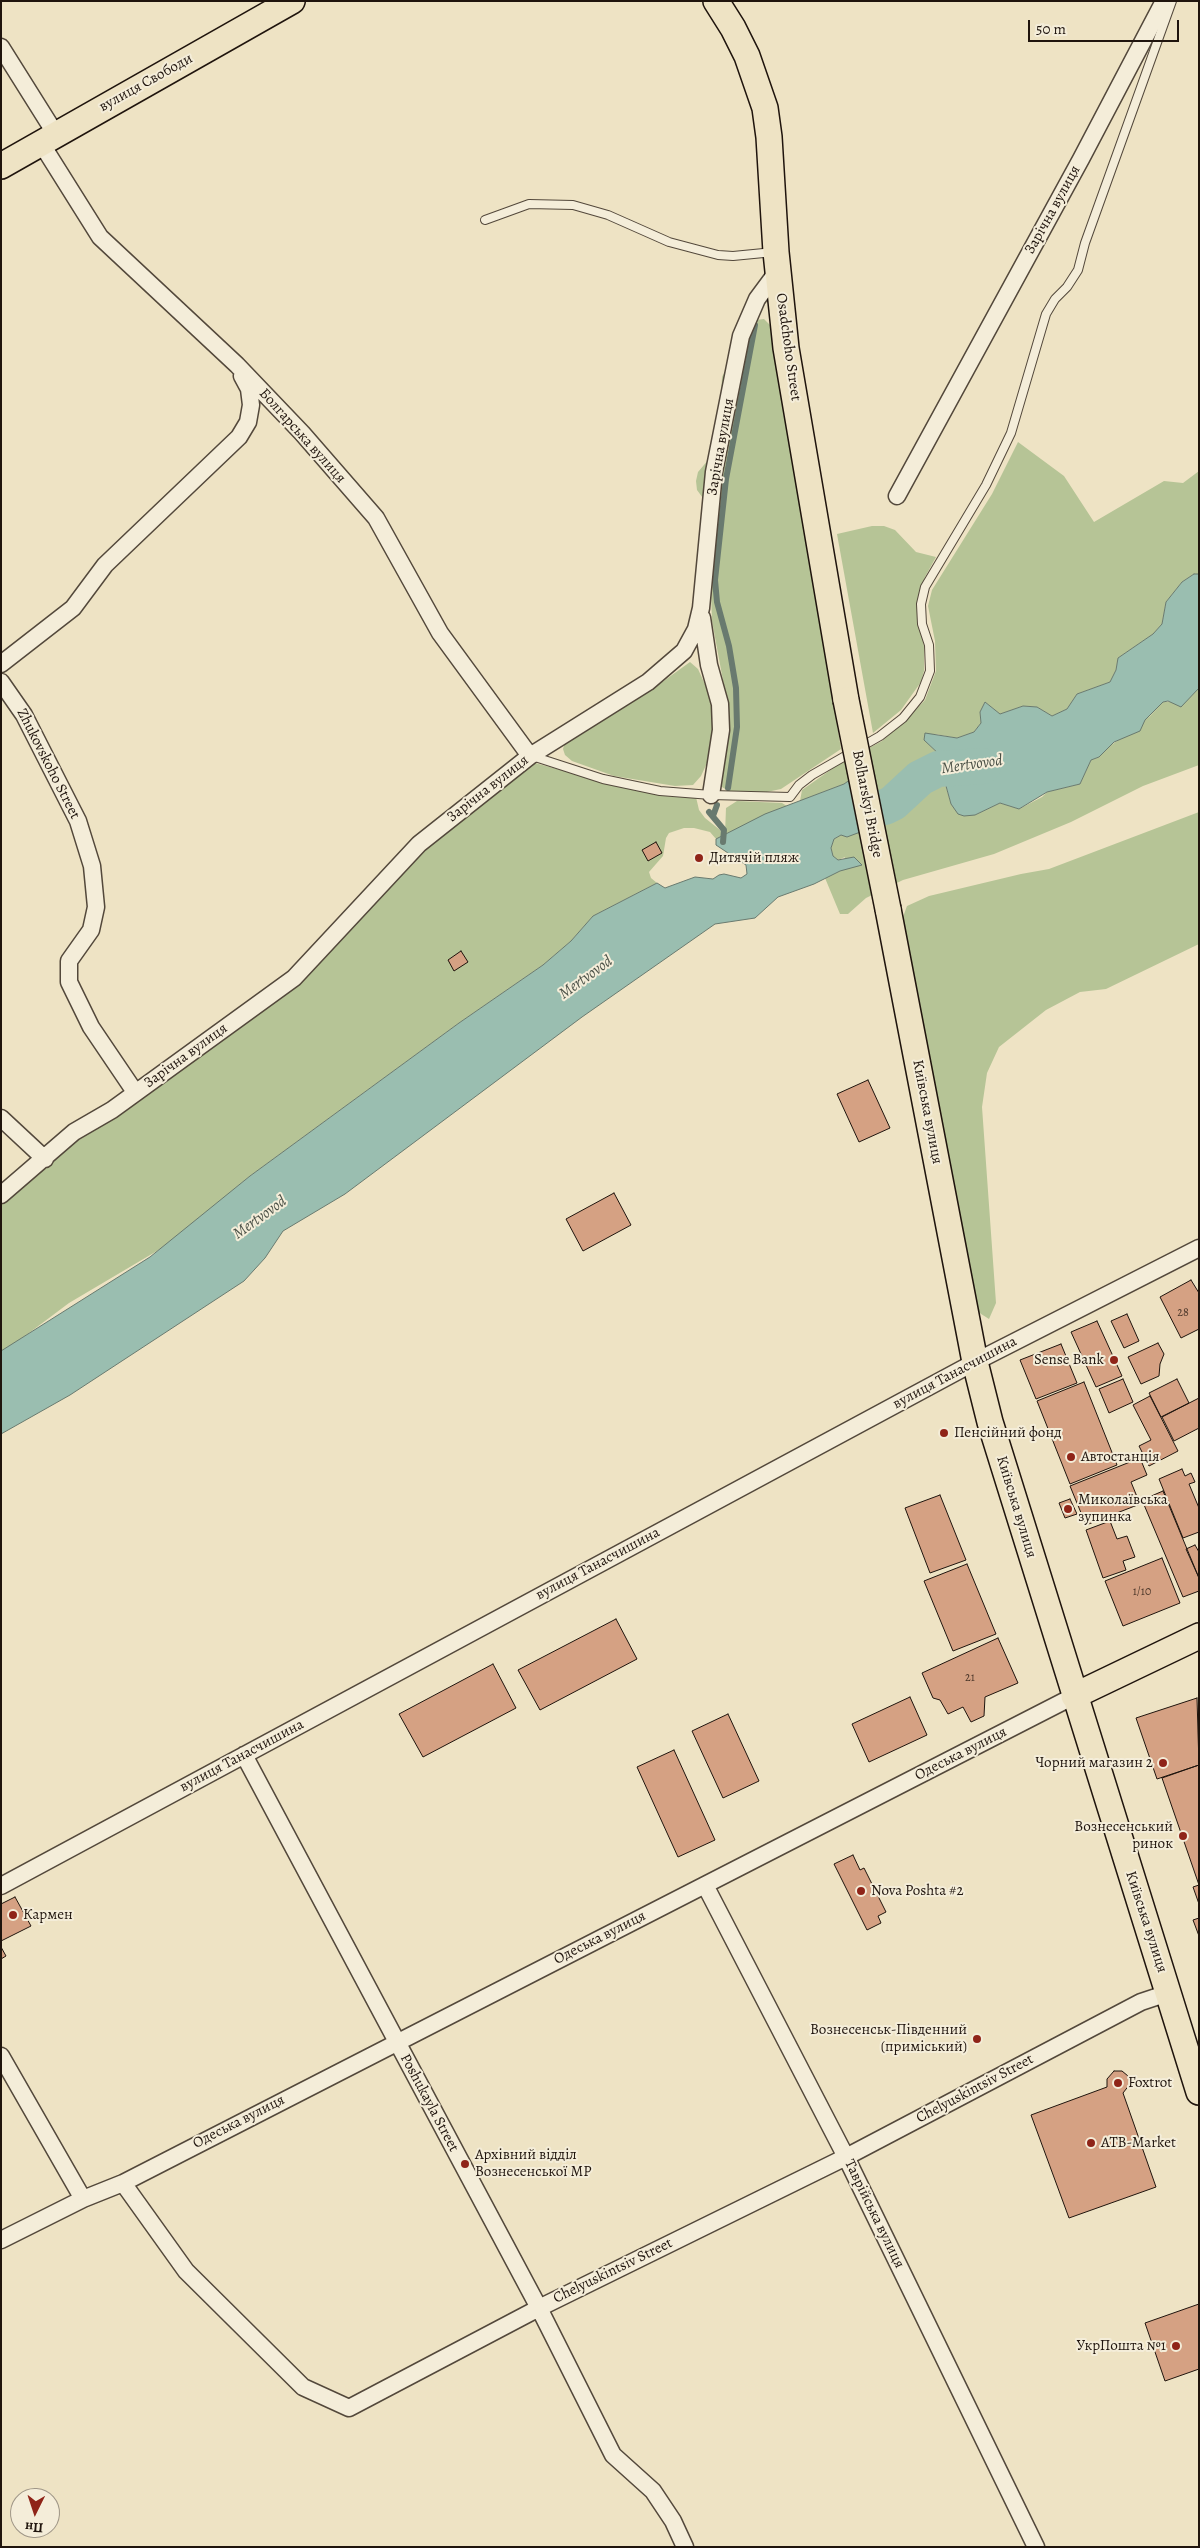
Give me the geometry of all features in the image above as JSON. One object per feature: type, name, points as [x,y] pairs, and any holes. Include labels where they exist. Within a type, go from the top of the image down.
[{"type":"main road","name":"вулиця Свободи","points":[[1,166],[292,1]]},
{"type":"main road","name":"Osadchoho Street","points":[[716,1],[733,28],[746,56],[765,108],[769,137],[776,262],[786,348],[846,700]]},
{"type":"main road","name":"Bolharskyi Bridge","points":[[846,700],[888,908]]},
{"type":"main road","name":"Київська вулиця","points":[[888,908],[975,1362],[990,1422],[1199,2092]]},
{"type":"main road","name":"Одеська вулиця","points":[[1074,1696],[1199,1636]]},
{"type":"street","name":"Зарічна вулиця","points":[[897,496],[1081,160],[1164,1]]},
{"type":"street","name":"Болгарська вулиця","points":[[1,47],[100,236],[237,365],[302,433],[376,518],[440,633],[530,756]]},
{"type":"street","name":"Зарічна вулиця","points":[[1,1195],[74,1132],[112,1110],[294,978],[419,844],[530,756],[648,682],[670,665],[692,641],[701,608],[714,472],[741,336],[776,262]]},
{"type":"street","points":[[1,664],[74,608],[105,566],[239,437],[248,422],[251,405],[249,389],[237,365]]},
{"type":"street","points":[[701,608],[709,665],[720,704],[721,730],[711,795]]},
{"type":"street","name":"Zhukovskoho Street","points":[[1,682],[24,715],[78,821],[92,866],[96,907],[91,930],[69,961],[69,982],[91,1026],[135,1092]]},
{"type":"street","points":[[1,1118],[45,1159]]},
{"type":"street","name":"вулиця Танасчишина","points":[[1,1886],[975,1362],[1199,1248]]},
{"type":"street","name":"Одеська вулиця","points":[[1,2240],[83,2199],[122,2183],[396,2041],[1074,1696]]},
{"type":"street","name":"Poshukayla Street","points":[[244,1754],[539,2308],[613,2455],[653,2491],[673,2521],[684,2547]]},
{"type":"street","name":"Таврійська вулиця","points":[[705,1885],[846,2157],[1036,2547]]},
{"type":"street","name":"Chelyuskintsiv Street","points":[[122,2183],[193,2278],[303,2387],[349,2408],[539,2308],[846,2157],[1140,2002],[1168,1993]]},
{"type":"street","points":[[1,2056],[83,2199]]},
{"type":"lane","points":[[530,756],[603,779],[660,790],[711,795],[790,797],[799,785],[880,736],[903,718],[920,697],[930,671],[929,645],[922,624],[921,604],[925,587],[986,485],[1011,433],[1046,314],[1055,299],[1067,287],[1078,270],[1085,243],[1172,1]]},
{"type":"lane","points":[[485,220],[529,204],[573,205],[608,215],[669,242],[718,255],[776,262]]},
{"type":"shaded area","points":[[764,319],[771,326],[773,335],[841,749],[781,789],[762,793],[730,792],[722,787],[720,781],[727,702],[712,621],[708,505],[697,490],[696,481],[698,472],[709,459],[726,455],[735,411],[725,403],[721,395],[722,377],[726,369],[745,360],[752,325],[756,320]]},
{"type":"shaded area","points":[[1018,442],[1064,476],[1094,522],[1164,481],[1183,483],[1199,471],[1199,574],[1194,574],[1182,582],[1166,602],[1162,624],[1153,634],[1118,658],[1116,670],[1110,682],[1077,694],[1067,709],[1052,716],[1037,707],[1023,706],[1000,714],[985,702],[980,712],[981,723],[974,732],[957,738],[935,734],[924,740],[941,756],[941,764],[933,772],[916,779],[898,796],[884,798],[877,793],[867,768],[844,784],[800,801],[802,790],[836,766],[882,741],[925,700],[936,671],[935,641],[928,606],[932,590],[992,494]]},
{"type":"shaded area","points":[[872,526],[884,526],[895,530],[916,552],[936,557],[925,577],[917,609],[924,646],[924,671],[921,682],[901,710],[873,733],[837,534]]},
{"type":"shaded area","points":[[690,662],[698,669],[713,702],[715,722],[712,746],[707,763],[701,776],[693,785],[675,786],[614,776],[572,761],[565,755],[563,749],[565,742],[654,688]]},
{"type":"shaded area","points":[[1199,688],[1199,765],[1143,786],[1071,822],[994,854],[903,880],[866,898],[848,914],[840,914],[825,878],[840,871],[845,857],[838,860],[833,856],[831,848],[834,839],[841,835],[887,822],[904,798],[925,780],[933,779],[946,787],[951,804],[959,814],[975,815],[1000,803],[1019,809],[1042,797],[1047,792],[1080,784],[1091,760],[1099,757],[1106,749],[1150,716],[1163,702],[1185,702]]},
{"type":"shaded area","points":[[535,763],[630,789],[664,796],[696,797],[699,810],[705,818],[725,834],[726,808],[737,801],[782,803],[787,806],[716,839],[710,832],[694,828],[684,828],[669,833],[666,838],[663,856],[649,872],[651,878],[657,883],[593,916],[571,941],[543,965],[459,1023],[250,1176],[167,1245],[69,1303],[1,1354],[1,1191],[294,983],[419,853]]},
{"type":"shaded area","points":[[1199,812],[1199,944],[1106,989],[1080,992],[1046,1010],[999,1047],[987,1073],[982,1107],[996,1303],[989,1319],[978,1312],[900,925],[907,906],[929,896],[1049,869]]},
{"type":"water","points":[[1194,574],[1199,574],[1199,688],[1181,707],[1168,701],[1163,702],[1145,720],[1140,731],[1114,742],[1099,757],[1091,760],[1080,784],[1047,792],[1019,809],[1000,803],[975,815],[964,816],[958,814],[951,804],[946,786],[933,779],[925,780],[904,798],[887,822],[847,837],[841,835],[834,839],[831,848],[833,856],[838,860],[854,857],[862,865],[840,871],[814,884],[778,897],[755,918],[715,924],[582,1017],[345,1194],[283,1231],[265,1258],[244,1281],[70,1395],[1,1434],[1,1351],[150,1257],[250,1176],[459,1023],[543,965],[571,941],[593,916],[657,883],[665,888],[695,877],[713,879],[724,874],[741,878],[747,874],[746,865],[716,845],[716,839],[765,814],[844,784],[867,768],[877,793],[884,798],[898,796],[916,779],[933,772],[941,764],[941,756],[924,740],[925,733],[957,738],[974,732],[981,723],[980,712],[985,702],[1000,714],[1023,706],[1037,707],[1052,716],[1067,709],[1077,694],[1110,682],[1116,670],[1118,658],[1153,634],[1162,624],[1166,602],[1182,582]]},
{"type":"building","points":[[656,842],[662,853],[648,861],[642,850]]},
{"type":"building","points":[[461,951],[468,962],[454,971],[448,960]]},
{"type":"building","points":[[868,1080],[890,1128],[859,1142],[837,1094]]},
{"type":"building","points":[[614,1193],[631,1225],[583,1251],[566,1219]]},
{"type":"building","points":[[1191,1280],[1199,1293],[1199,1329],[1181,1338],[1160,1297]]},
{"type":"building","points":[[1127,1314],[1139,1341],[1124,1348],[1111,1321]]},
{"type":"building","points":[[1097,1321],[1122,1376],[1096,1387],[1071,1332]]},
{"type":"building","points":[[1158,1343],[1164,1354],[1160,1364],[1159,1376],[1141,1384],[1128,1357]]},
{"type":"building","points":[[1061,1344],[1077,1383],[1036,1399],[1020,1360]]},
{"type":"building","points":[[1123,1379],[1133,1402],[1109,1413],[1099,1389]]},
{"type":"building","points":[[1177,1379],[1189,1403],[1161,1417],[1149,1393]]},
{"type":"building","points":[[1084,1382],[1117,1465],[1070,1484],[1037,1401]]},
{"type":"building","points":[[1150,1396],[1178,1451],[1149,1466],[1139,1446],[1151,1440],[1133,1405]]},
{"type":"building","points":[[1199,1398],[1199,1428],[1174,1441],[1162,1417]]},
{"type":"building","points":[[1140,1458],[1147,1475],[1131,1482],[1140,1504],[1086,1525],[1070,1486]]},
{"type":"building","points":[[1182,1469],[1185,1476],[1191,1473],[1195,1482],[1189,1484],[1199,1508],[1199,1532],[1183,1538],[1159,1479]]},
{"type":"building","points":[[1163,1491],[1199,1578],[1199,1591],[1183,1597],[1142,1500]]},
{"type":"building","points":[[940,1495],[966,1560],[930,1573],[905,1508]]},
{"type":"building","name":"Миколаївська зупинка","points":[[1070,1499],[1077,1514],[1065,1518],[1059,1503]]},
{"type":"building","points":[[1110,1521],[1117,1539],[1127,1536],[1135,1557],[1123,1561],[1126,1570],[1103,1578],[1086,1530]]},
{"type":"building","points":[[1195,1545],[1199,1552],[1199,1578],[1186,1549]]},
{"type":"building","points":[[1162,1558],[1180,1603],[1123,1626],[1105,1581]]},
{"type":"building","points":[[967,1564],[996,1634],[953,1651],[924,1581]]},
{"type":"building","points":[[616,1619],[637,1659],[540,1710],[518,1670]]},
{"type":"building","points":[[998,1638],[1018,1683],[985,1697],[984,1716],[971,1722],[963,1707],[948,1714],[940,1700],[933,1698],[922,1673]]},
{"type":"building","points":[[493,1664],[516,1708],[423,1757],[399,1714]]},
{"type":"building","points":[[910,1697],[927,1735],[869,1762],[852,1724]]},
{"type":"building","points":[[1197,1698],[1199,1765],[1157,1779],[1136,1718]]},
{"type":"building","points":[[728,1714],[759,1781],[723,1798],[692,1731]]},
{"type":"building","points":[[674,1750],[715,1840],[678,1857],[637,1767]]},
{"type":"building","points":[[1199,1765],[1199,1885],[1162,1778]]},
{"type":"building","name":"Nova Poshta #2","points":[[853,1855],[860,1870],[864,1868],[886,1912],[878,1916],[881,1923],[867,1930],[834,1864]]},
{"type":"building","points":[[1199,1885],[1199,1904],[1193,1887]]},
{"type":"building","name":"Кармен","points":[[15,1897],[31,1926],[1,1941],[1,1904]]},
{"type":"building","points":[[1199,1918],[1199,1936],[1193,1920]]},
{"type":"building","name":"Кармен","points":[[1,1947],[6,1956],[1,1959]]},
{"type":"building","name":"ATB-Market","points":[[1114,2071],[1122,2071],[1128,2076],[1130,2084],[1123,2093],[1156,2187],[1069,2218],[1031,2115],[1107,2087],[1107,2079]]},
{"type":"building","name":"УкрПошта №1","points":[[1199,2304],[1199,2369],[1165,2381],[1145,2323]]},
{"type":"waterway","points":[[728,788],[737,727],[736,688],[729,646],[717,602],[715,580],[726,479],[755,325]]},
{"type":"waterway","name":"Mertvovod","points":[[885,807],[893,803],[920,778],[938,769],[983,766]]},
{"type":"waterway","points":[[713,816],[717,805]]},
{"type":"waterway","points":[[709,812],[724,830],[723,842]]},
{"type":"place","name":"Дитячій пляж","points":[[699,858]]},
{"type":"place","name":"Sense Bank","points":[[1114,1360]]},
{"type":"place","name":"Пенсійний фонд","points":[[944,1433]]},
{"type":"place","name":"Автостанція","points":[[1071,1457]]},
{"type":"place","name":"Миколаївська зупинка","points":[[1068,1509]]},
{"type":"place","name":"Чорний магазин 2","points":[[1163,1763]]},
{"type":"place","name":"Вознесенський ринок","points":[[1183,1836]]},
{"type":"place","name":"Nova Poshta #2","points":[[861,1891]]},
{"type":"place","name":"Кармен","points":[[13,1915]]},
{"type":"place","name":"Вознесенськ-Південний (приміський)","points":[[977,2039]]},
{"type":"place","name":"Foxtrot","points":[[1118,2083]]},
{"type":"place","name":"ATB-Market","points":[[1091,2143]]},
{"type":"place","name":"Архівний відділ Вознесенської МР","points":[[465,2164]]},
{"type":"place","name":"УкрПошта №1","points":[[1176,2346]]}]
